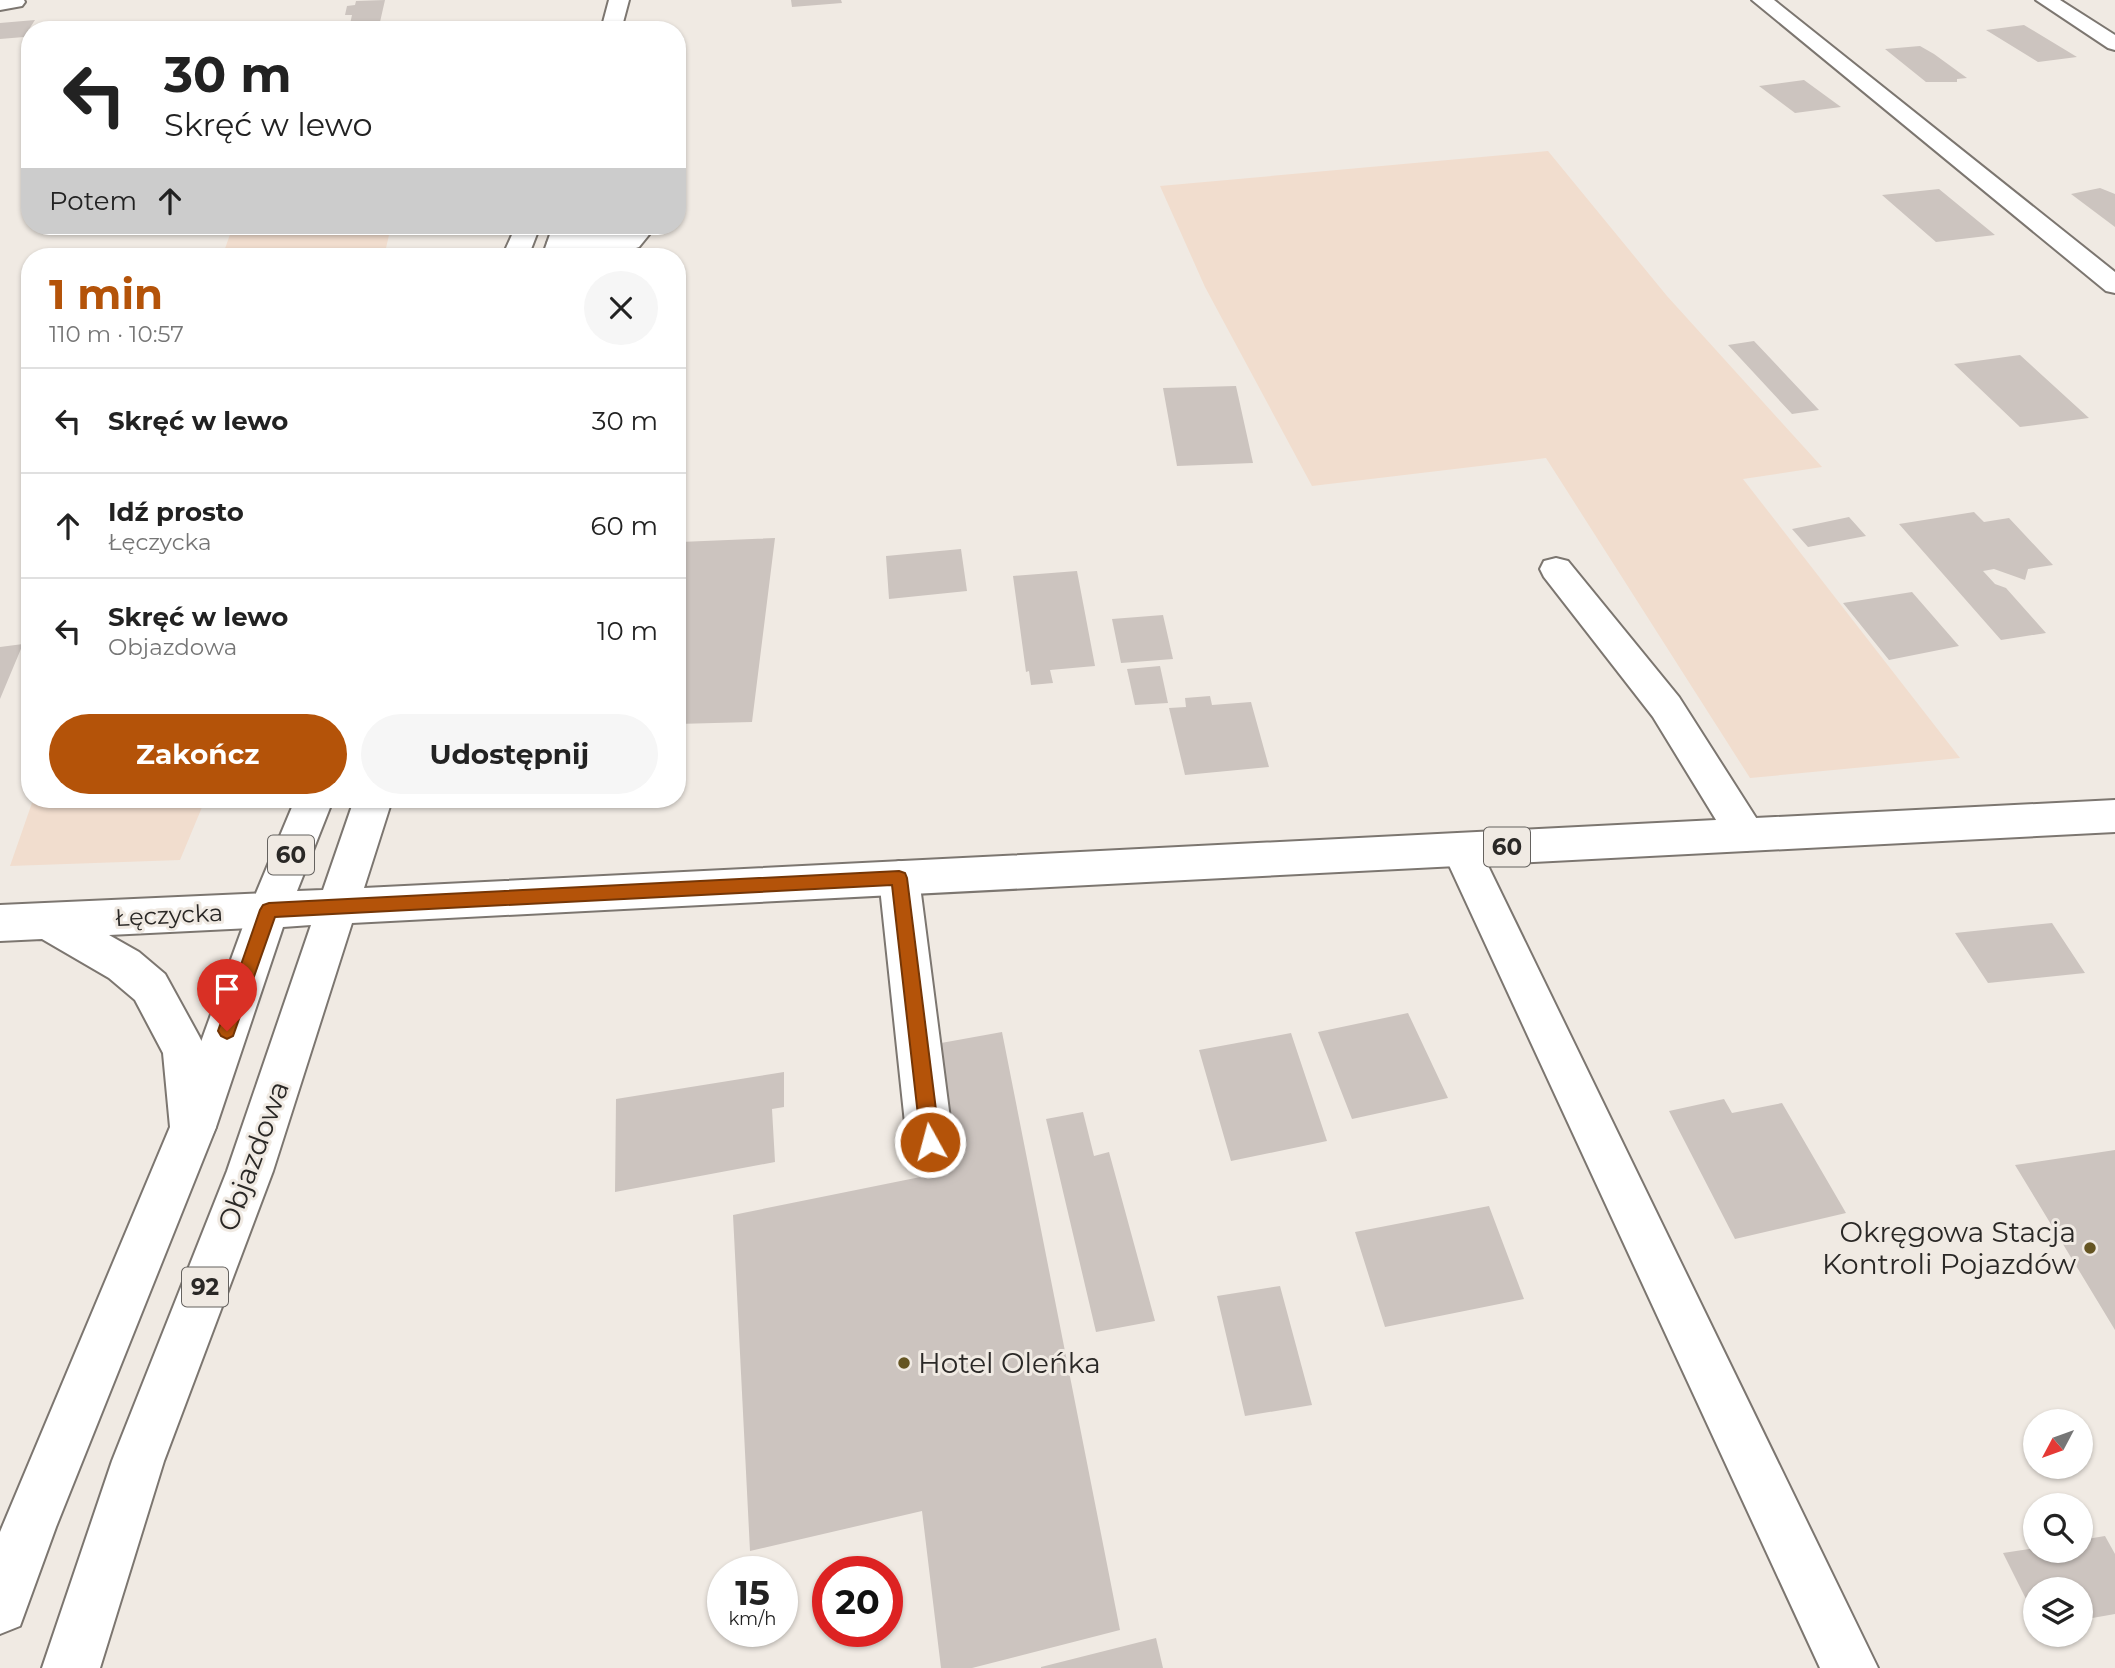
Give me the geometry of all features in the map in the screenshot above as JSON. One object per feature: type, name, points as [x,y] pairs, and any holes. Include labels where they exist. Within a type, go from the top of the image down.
[{"type":"main road","points":[[613,21],[619,0]]},
{"type":"main road","points":[[1762,0],[2115,285]]},
{"type":"main road","points":[[2046,0],[2115,44]]},
{"type":"main road","points":[[560,242],[630,242],[636,235]]},
{"type":"main road","points":[[1556,569],[1666,707],[1746,835]]},
{"type":"main road","name":"60","points":[[269,910],[311,808]]},
{"type":"main road","name":"Objazdowa","points":[[71,1668],[138,1461],[250,1171],[370,808]]},
{"type":"main road","name":"60","points":[[338,906],[2115,816]]},
{"type":"main road","points":[[1461,850],[1849,1668]]},
{"type":"main road","points":[[899,878],[930,1142]]},
{"type":"main road","name":"Łęczycka","points":[[0,923],[338,906]]},
{"type":"main road","points":[[0,1606],[29,1527],[193,1127],[269,910]]},
{"type":"main road","points":[[46,920],[124,965],[150,987],[184,1050],[193,1127]]},
{"type":"shaded area","points":[[1548,151],[1667,296],[1822,467],[1743,479],[1960,758],[1750,778],[1546,458],[1312,486],[1205,287],[1160,186]]},
{"type":"shaded area","points":[[230,235],[389,235],[386,248],[225,248]]},
{"type":"shaded area","points":[[30,808],[202,808],[180,860],[10,866]]},
{"type":"building","points":[[385,0],[380,21],[351,21],[352,15],[345,15],[347,6],[355,5],[356,1]]},
{"type":"building","points":[[791,0],[841,0],[842,3],[792,7]]},
{"type":"building","points":[[21,21],[21,37],[0,39],[0,23]]},
{"type":"building","points":[[2024,25],[2077,57],[2038,62],[1986,30]]},
{"type":"building","points":[[1920,46],[1967,78],[1957,79],[1957,82],[1926,82],[1885,49]]},
{"type":"building","points":[[1804,80],[1841,107],[1795,113],[1759,86]]},
{"type":"building","points":[[2100,188],[2115,194],[2115,227],[2071,194]]},
{"type":"building","points":[[1939,189],[1995,235],[1936,242],[1882,195]]},
{"type":"building","points":[[1754,341],[1819,410],[1792,414],[1728,345]]},
{"type":"building","points":[[2020,355],[2089,418],[2020,427],[1954,364]]},
{"type":"building","points":[[1236,386],[1253,463],[1177,466],[1163,388]]},
{"type":"building","points":[[1974,512],[1984,522],[2009,518],[2053,565],[2028,569],[2025,580],[1994,569],[1983,571],[1995,584],[2006,588],[2046,633],[2001,640],[1899,524]]},
{"type":"building","points":[[1849,517],[1866,536],[1808,547],[1792,529]]},
{"type":"building","points":[[775,538],[752,722],[686,724],[686,542]]},
{"type":"building","points":[[961,549],[967,591],[889,599],[886,556]]},
{"type":"building","points":[[1077,571],[1095,666],[1050,670],[1053,683],[1031,685],[1029,671],[1026,672],[1013,576]]},
{"type":"building","points":[[1912,592],[1959,646],[1889,660],[1843,603]]},
{"type":"building","points":[[1163,615],[1173,659],[1121,663],[1112,619]]},
{"type":"building","points":[[21,644],[0,699],[0,647]]},
{"type":"building","points":[[1160,666],[1168,703],[1135,705],[1127,669]]},
{"type":"building","points":[[1210,696],[1212,705],[1251,702],[1269,767],[1185,775],[1169,708],[1186,707],[1185,698]]},
{"type":"building","points":[[2052,923],[2085,973],[1988,983],[1955,933]]},
{"type":"building","points":[[1408,1013],[1448,1098],[1352,1119],[1318,1032]]},
{"type":"building","name":"Hotel Oleńka","points":[[1002,1032],[1120,1630],[972,1668],[941,1668],[922,1511],[750,1551],[733,1215],[950,1171],[930,1045]]},
{"type":"building","points":[[1291,1033],[1327,1141],[1231,1161],[1199,1050]]},
{"type":"building","points":[[784,1072],[784,1107],[772,1109],[775,1162],[615,1192],[616,1099]]},
{"type":"building","points":[[1724,1099],[1732,1113],[1782,1103],[1846,1213],[1735,1239],[1669,1111]]},
{"type":"building","points":[[1083,1112],[1094,1156],[1109,1152],[1155,1321],[1096,1332],[1046,1119]]},
{"type":"building","name":"Okręgowa Stacja Kontroli Pojazdów","points":[[2115,1150],[2115,1330],[2015,1165]]},
{"type":"building","points":[[1489,1206],[1524,1299],[1385,1327],[1355,1232]]},
{"type":"building","points":[[1280,1286],[1312,1405],[1245,1416],[1217,1296]]},
{"type":"building","points":[[2105,1536],[2115,1554],[2115,1614],[2093,1618],[2093,1577],[2023,1577],[2023,1593],[2003,1553],[2023,1550],[2023,1563],[2093,1563],[2093,1538]]},
{"type":"building","points":[[1156,1638],[1163,1668],[1041,1668],[1041,1667]]},
{"type":"place","name":"Okręgowa Stacja Kontroli Pojazdów","points":[[2090,1248]]},
{"type":"place","name":"Hotel Oleńka","points":[[904,1363]]},
{"type":"route","points":[[227,1031],[269,910],[899,878],[930,1142]]}]
